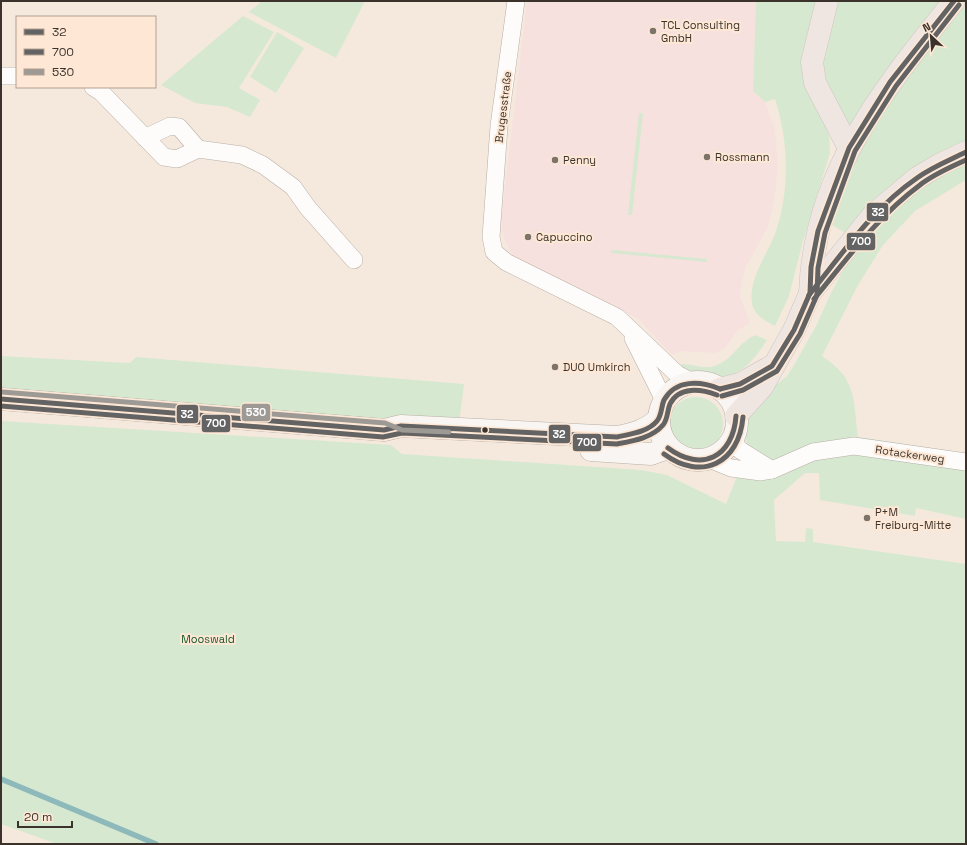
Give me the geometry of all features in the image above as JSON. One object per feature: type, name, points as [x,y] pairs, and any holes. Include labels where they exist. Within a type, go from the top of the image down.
[{"type":"highway","points":[[826,1],[812,62],[815,83],[849,148]]},
{"type":"highway","points":[[810,293],[810,266],[818,231],[829,196],[849,148],[890,82],[952,3]]},
{"type":"highway","points":[[736,416],[762,387],[772,366],[794,330],[810,293],[861,230],[888,202],[918,178],[939,165],[966,152]]},
{"type":"highway","points":[[720,389],[740,384],[772,366]]},
{"type":"street","name":"Brugesstraße","points":[[516,1],[499,126],[491,238],[494,252],[506,262],[617,317],[677,374],[692,382]]},
{"type":"street","points":[[1,76],[16,76]]},
{"type":"street","points":[[95,88],[101,92],[164,157],[177,159],[198,150],[242,155],[269,170],[293,187],[308,208],[354,260]]},
{"type":"street","points":[[145,138],[170,126],[179,127],[198,150]]},
{"type":"street","name":"Brugesstraße","points":[[627,327],[661,410]]},
{"type":"street","points":[[1,399],[384,430],[401,426],[617,437],[636,434],[648,428],[661,410],[678,387],[692,382],[709,384],[720,389],[733,404],[736,416],[736,429],[732,440],[722,452],[709,459],[686,459],[668,448],[660,434],[661,410]]},
{"type":"street","points":[[384,430],[400,437],[449,439],[651,454],[668,448]]},
{"type":"street","points":[[732,440],[740,450],[772,470]]},
{"type":"street","name":"Rotackerweg","points":[[709,459],[731,468],[744,471],[761,472],[772,470],[813,452],[854,446],[966,462]]},
{"type":"shaded area","points":[[527,1],[756,1],[753,91],[765,102],[775,130],[778,165],[775,196],[768,227],[746,267],[742,283],[740,296],[750,323],[738,330],[725,348],[715,353],[682,351],[672,355],[639,320],[616,306],[512,255],[503,236],[501,218]]},
{"type":"green space","points":[[262,1],[365,1],[336,58],[249,12]]},
{"type":"green space","points":[[756,1],[819,1],[818,106],[829,136],[830,153],[803,241],[789,296],[775,326],[764,320],[755,311],[752,303],[755,277],[772,242],[780,218],[786,167],[783,133],[775,99],[765,102],[753,91]]},
{"type":"green space","points":[[834,1],[940,1],[852,128],[832,104],[826,91],[823,78],[822,53]]},
{"type":"green space","points":[[966,5],[966,145],[849,235],[832,225],[845,185],[869,132],[886,106],[919,62]]},
{"type":"green space","points":[[243,16],[274,32],[239,88],[260,100],[250,117],[227,107],[195,103],[161,85]]},
{"type":"green space","points":[[277,32],[304,48],[276,93],[250,77]]},
{"type":"green space","points":[[639,113],[643,113],[632,215],[628,215]]},
{"type":"green space","name":"Mooswald","points":[[966,160],[966,180],[915,211],[883,245],[858,285],[822,356],[842,373],[851,390],[854,400],[858,437],[966,453],[966,519],[916,508],[915,516],[820,500],[819,473],[805,473],[774,500],[776,541],[805,542],[806,528],[813,529],[813,542],[966,564],[966,844],[57,844],[1,824],[1,421],[391,445],[402,454],[641,470],[667,475],[726,504],[748,449],[744,430],[748,413],[761,397],[787,376],[793,367],[817,324],[845,267],[893,205]]},
{"type":"green space","points":[[612,250],[707,259],[707,262],[611,253]]},
{"type":"green space","points":[[755,335],[767,340],[749,364],[734,373],[726,376],[705,376],[685,371],[679,367],[682,364],[707,367],[717,365],[729,358],[743,343]]},
{"type":"green space","points":[[1,356],[130,363],[136,357],[464,384],[459,424],[314,416],[1,390]]},
{"type":"green space","points":[[691,397],[701,397],[711,401],[719,409],[723,419],[723,429],[719,439],[711,447],[701,451],[691,451],[681,447],[673,439],[669,429],[669,419],[673,409],[681,401]]},
{"type":"waterway","points":[[1,779],[156,844]]},
{"type":"transit line","name":"32","points":[[720,389],[740,384],[772,366],[794,330],[810,293],[811,267],[818,231],[849,148],[890,82],[954,1]]},
{"type":"transit line","name":"700","points":[[722,396],[743,390],[777,371],[800,334],[817,295],[818,268],[825,233],[855,151],[896,86],[959,5]]},
{"type":"transit line","name":"32","points":[[809,295],[859,232],[886,203],[923,174],[966,152]]},
{"type":"transit line","name":"700","points":[[814,299],[890,210],[931,177],[966,160]]},
{"type":"transit line","name":"32","points":[[1,399],[384,430],[401,426],[617,437],[638,432],[653,425],[660,416],[664,400],[675,388],[682,385],[697,383],[720,389]]},
{"type":"transit line","name":"700","points":[[1,406],[383,437],[402,433],[617,444],[648,436],[659,429],[666,420],[670,404],[679,394],[691,390],[697,390],[717,395]]},
{"type":"transit line","name":"530","points":[[2,392],[385,423],[402,430],[449,432]]},
{"type":"transit line","name":"32","points":[[668,448],[693,459],[704,460],[714,457],[722,451],[729,442],[734,430],[736,416]]},
{"type":"transit line","name":"700","points":[[664,454],[678,462],[692,466],[705,467],[716,463],[726,456],[734,446],[740,433],[743,417]]},
{"type":"place","name":"TCL Consulting GmbH","points":[[653,31]]},
{"type":"place","name":"Rossmann","points":[[707,157]]},
{"type":"place","name":"Penny","points":[[555,160]]},
{"type":"place","name":"Capuccino","points":[[528,237]]},
{"type":"place","name":"DUO Umkirch","points":[[555,367]]},
{"type":"place","name":"P+M Freiburg-Mitte","points":[[867,518]]}]
